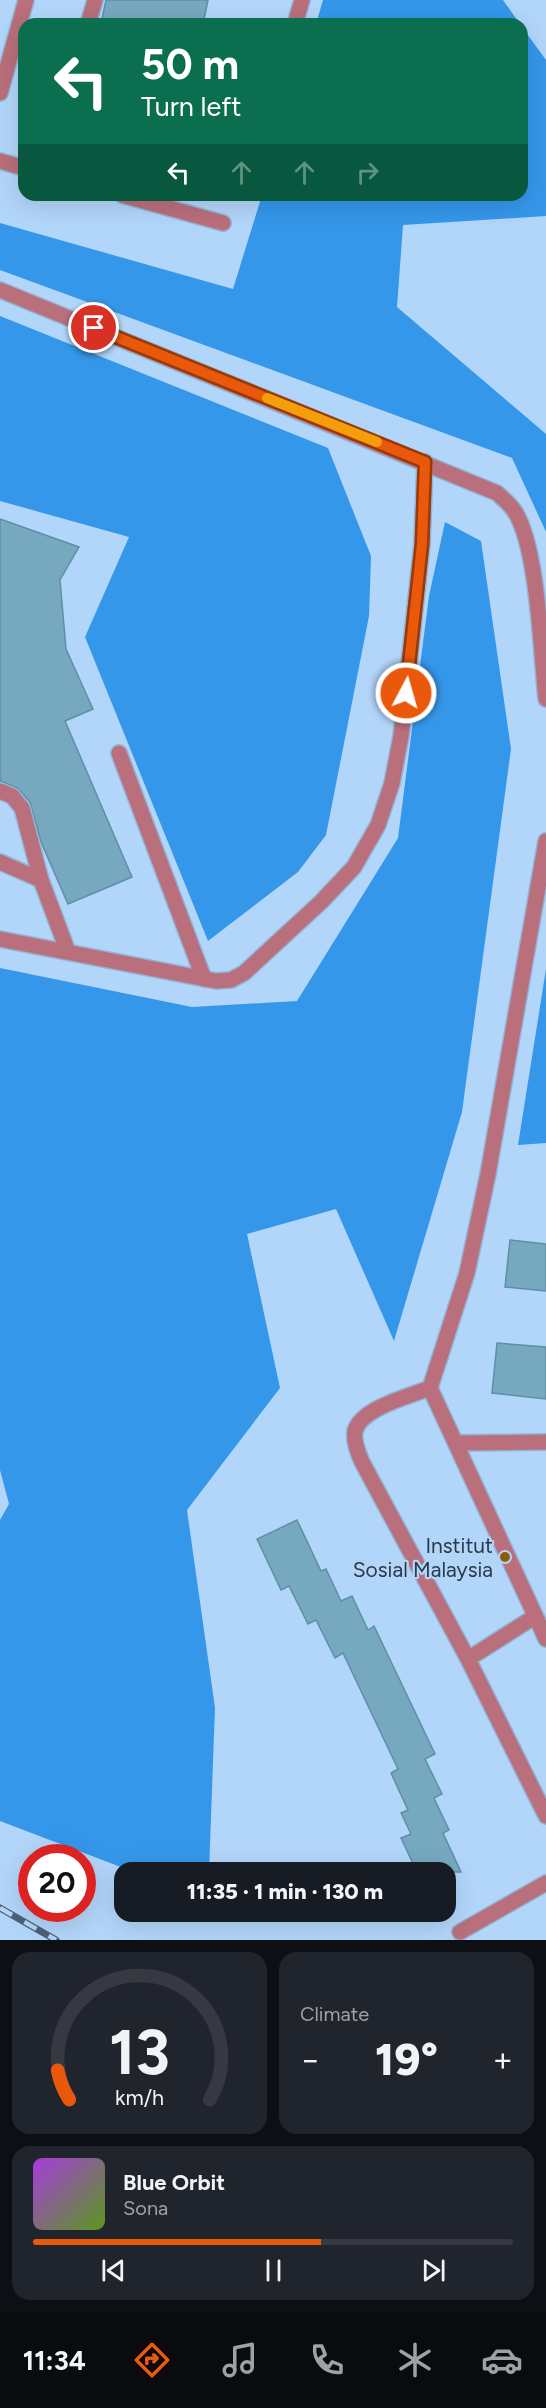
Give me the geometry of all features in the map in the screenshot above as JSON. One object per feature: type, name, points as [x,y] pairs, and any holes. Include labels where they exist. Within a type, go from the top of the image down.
[{"type":"lane","points":[[21,18],[26,0]]},
{"type":"lane","points":[[90,18],[95,0]]},
{"type":"lane","points":[[297,18],[302,0]]},
{"type":"lane","points":[[0,93],[18,29]]},
{"type":"lane","points":[[0,161],[18,166]]},
{"type":"lane","points":[[144,201],[223,223]]},
{"type":"lane","points":[[0,290],[497,493],[514,509],[525,535],[533,571],[546,699]]},
{"type":"lane","points":[[0,939],[204,979],[231,980],[244,973],[321,902],[354,867],[378,825],[392,783],[401,736],[422,544],[425,462]]},
{"type":"lane","points":[[119,753],[204,979]]},
{"type":"lane","points":[[0,791],[12,796],[22,808],[41,879],[68,952]]},
{"type":"lane","points":[[546,841],[488,1174],[467,1273],[430,1388],[546,1639]]},
{"type":"lane","points":[[0,862],[41,879]]},
{"type":"lane","points":[[430,1388],[373,1411],[362,1419],[355,1431],[356,1445],[362,1462],[468,1659],[546,1816]]},
{"type":"lane","points":[[456,1443],[546,1442]]},
{"type":"lane","points":[[468,1659],[534,1617]]},
{"type":"lane","points":[[460,1932],[546,1882]]},
{"type":"shaded area","points":[[323,0],[503,0],[516,18],[318,18]]},
{"type":"shaded area","points":[[528,35],[546,60],[546,216],[403,225],[397,307],[546,434],[546,532],[512,458],[0,270],[0,223],[233,289],[260,201],[528,201]]},
{"type":"shaded area","points":[[0,316],[328,448],[371,556],[369,616],[326,835],[298,872],[208,941],[85,637],[129,537],[0,501]]},
{"type":"shaded area","points":[[445,522],[481,541],[511,749],[462,1112],[394,1341],[336,1209],[247,1234],[280,1388],[187,1510],[215,1708],[209,1862],[114,1862],[114,1864],[96,1858],[96,1844],[60,1844],[0,1821],[0,1520],[9,1504],[0,1470],[0,968],[192,1007],[297,1001],[398,838],[429,596]]},
{"type":"shaded area","points":[[546,969],[546,1143],[518,1145]]},
{"type":"building","points":[[106,0],[208,0],[204,18],[102,18]]},
{"type":"building","points":[[0,519],[79,547],[60,580],[66,649],[93,709],[65,721],[132,877],[68,904],[41,842],[30,802],[17,788],[0,781]]},
{"type":"building","points":[[510,1240],[546,1244],[546,1291],[505,1287]]},
{"type":"building","points":[[497,1343],[546,1347],[546,1399],[492,1393]]},
{"type":"building","points":[[297,1520],[321,1571],[326,1569],[341,1601],[352,1596],[368,1630],[374,1626],[435,1754],[425,1759],[442,1794],[434,1798],[449,1830],[443,1833],[461,1872],[456,1872],[456,1862],[412,1862],[401,1838],[411,1834],[401,1813],[408,1810],[391,1773],[398,1769],[343,1653],[335,1658],[316,1620],[308,1624],[289,1586],[281,1590],[257,1539]]},
{"type":"railway","points":[[0,1908],[56,1940]]},
{"type":"slow traffic","points":[[267,398],[377,442]]},
{"type":"place","name":"Institut Sosial Malaysia","points":[[505,1557]]},
{"type":"route","points":[[94,328],[425,462],[422,544],[406,693]]}]
